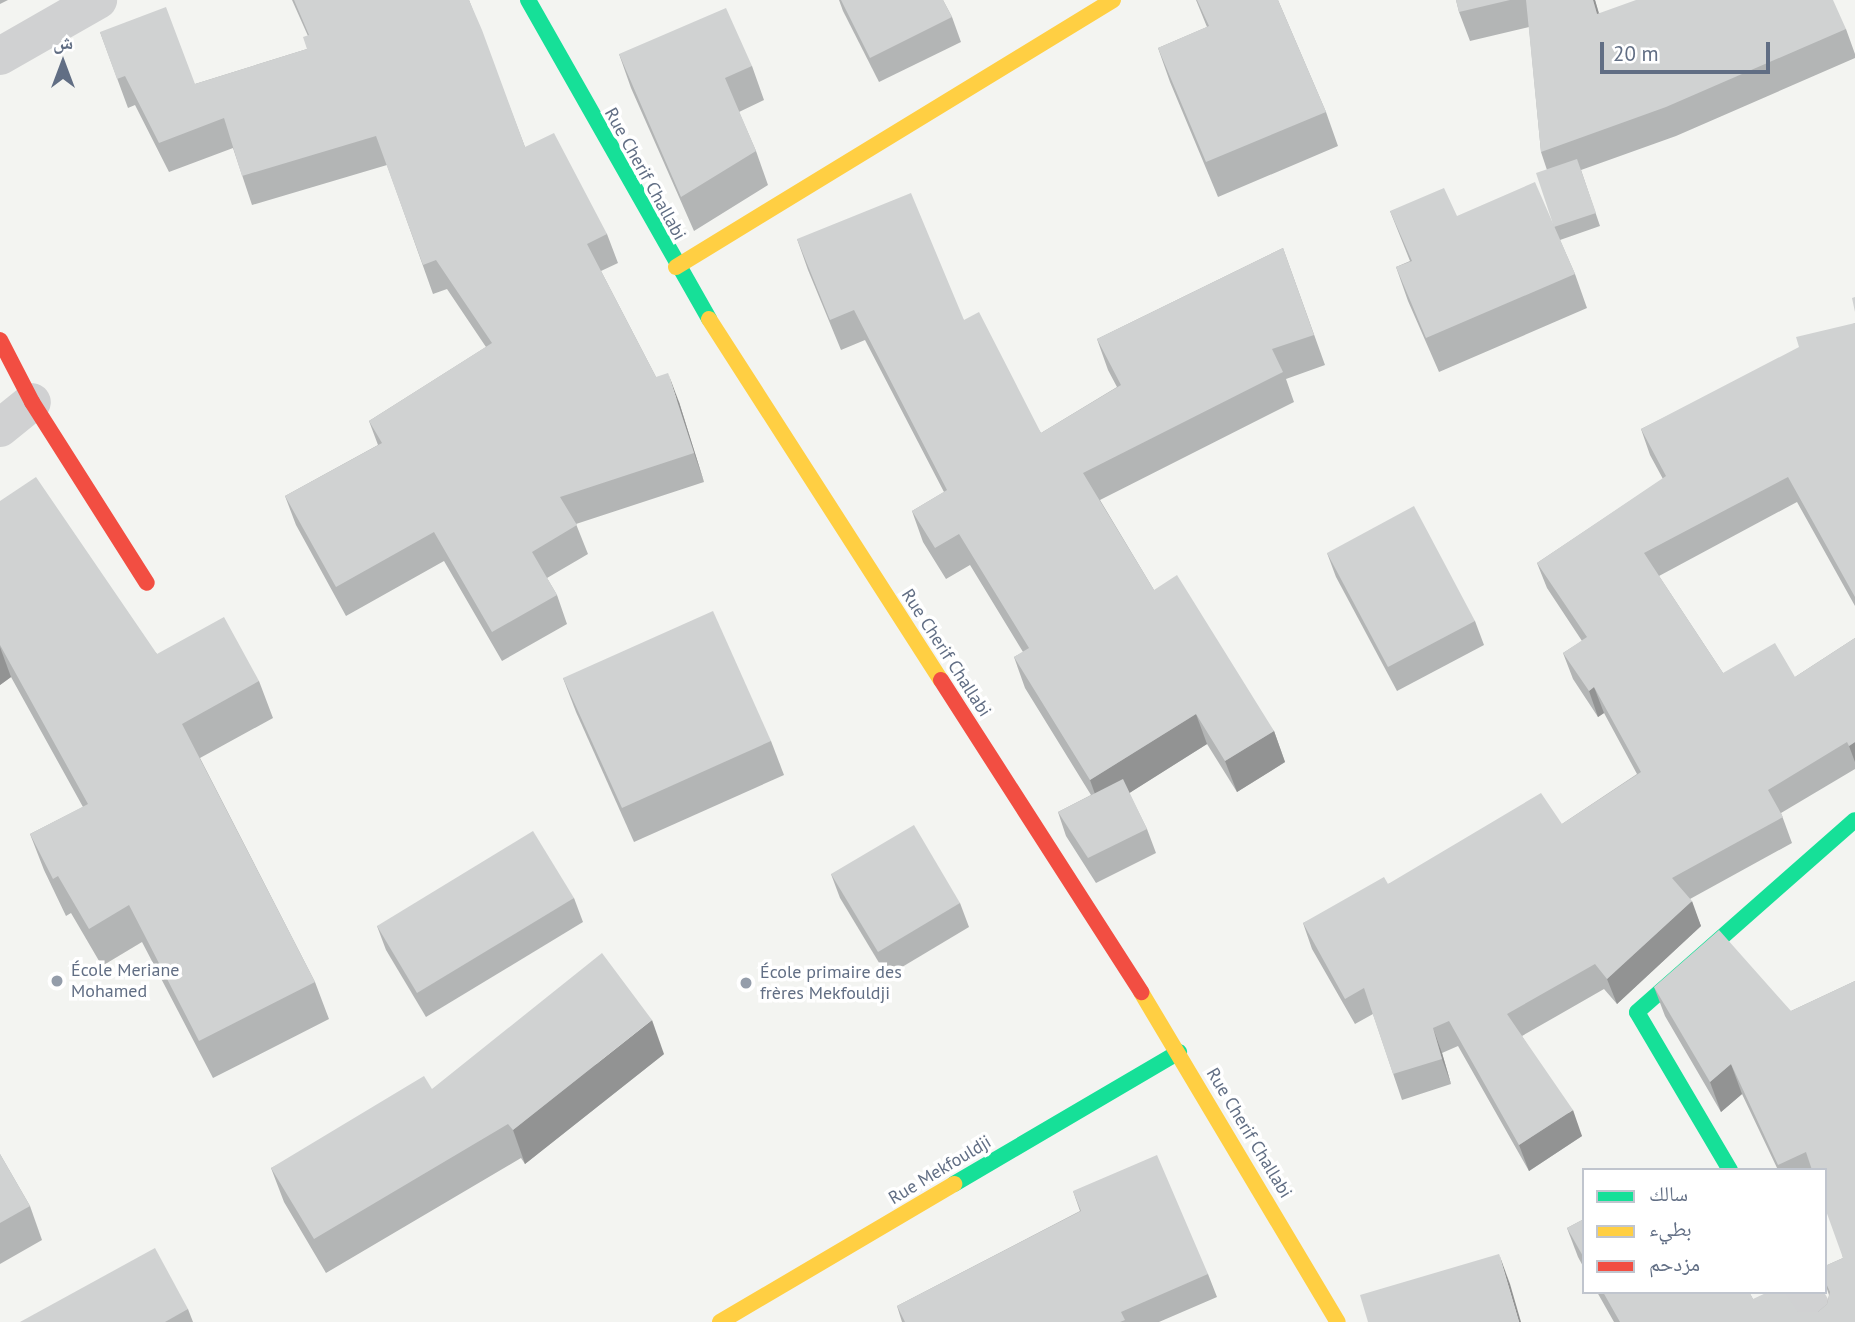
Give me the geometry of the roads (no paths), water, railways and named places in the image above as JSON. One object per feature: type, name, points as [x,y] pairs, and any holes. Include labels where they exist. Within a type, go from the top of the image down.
[{"type":"street","points":[[0,56],[98,0]]},
{"type":"street","name":"Rue Cherif Challabi","points":[[528,0],[676,267],[1179,1052],[1338,1322]]},
{"type":"street","points":[[676,267],[1113,0]]},
{"type":"street","points":[[0,340],[32,402],[146,583]]},
{"type":"street","points":[[0,428],[32,402]]},
{"type":"street","points":[[1729,1168],[1637,1012],[1855,820]]},
{"type":"street","name":"Rue Mekfouldji","points":[[720,1322],[1179,1052]]},
{"type":"street","points":[[1803,1294],[1819,1322]]},
{"type":"place","name":"École Meriane Mohamed","points":[[57,981]]},
{"type":"place","name":"École primaire des frères Mekfouldji","points":[[746,983]]}]
